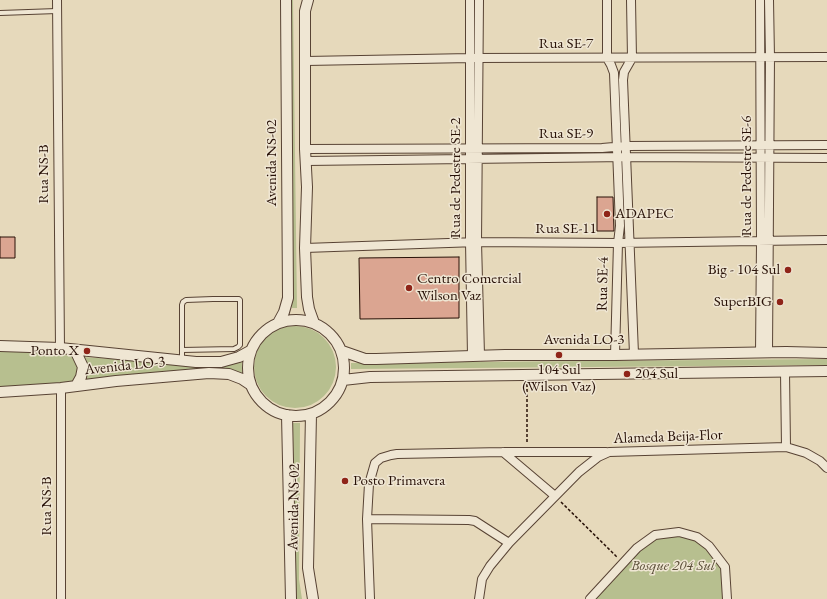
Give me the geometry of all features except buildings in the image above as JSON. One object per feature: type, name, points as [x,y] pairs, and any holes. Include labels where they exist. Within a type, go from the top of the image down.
[{"type":"street","name":"Rua NS-B","points":[[57,0],[60,348]]},
{"type":"street","name":"Avenida NS-02","points":[[278,323],[284,312],[288,298],[286,0]]},
{"type":"street","points":[[308,0],[305,11],[305,248],[307,297],[314,323]]},
{"type":"street","name":"Rua de Pedestre SE-2","points":[[470,0],[475,58],[478,148],[474,159]]},
{"type":"street","name":"Rua de Pedestre SE-2","points":[[476,356],[474,159],[470,148],[479,0]]},
{"type":"street","name":"Rua SE-4","points":[[607,0],[607,58],[614,74],[620,226],[618,243],[616,355]]},
{"type":"street","name":"Rua SE-4","points":[[631,0],[632,58],[624,72],[623,80],[634,354]]},
{"type":"street","name":"Rua de Pedestre SE-6","points":[[760,0],[760,58],[765,145]]},
{"type":"street","name":"Rua de Pedestre SE-6","points":[[764,353],[765,145],[770,57],[769,0]]},
{"type":"street","name":"Rua SE-7","points":[[306,61],[475,58],[827,57]]},
{"type":"street","name":"Rua SE-9","points":[[305,149],[602,148],[626,146],[827,145]]},
{"type":"street","name":"Rua SE-9","points":[[306,161],[618,158],[827,158]]},
{"type":"street","name":"Rua SE-11","points":[[305,248],[474,242],[630,243],[827,240]]},
{"type":"street","points":[[296,320],[314,323],[326,329],[335,339],[342,351],[345,366],[343,380],[336,395],[325,407],[311,414],[299,416],[287,415],[272,410],[259,399],[250,385],[247,362],[250,351],[261,334],[278,323],[296,320]]},
{"type":"street","name":"Avenida LO-3","points":[[0,346],[60,348],[182,361],[221,362],[239,358],[250,351]]},
{"type":"street","points":[[75,350],[83,367],[81,377],[76,386]]},
{"type":"street","name":"Avenida LO-3","points":[[342,351],[366,359],[476,356],[827,353]]},
{"type":"street","points":[[785,372],[786,447]]},
{"type":"street","points":[[343,380],[370,377],[827,372]]},
{"type":"street","name":"Avenida LO-3","points":[[0,392],[61,388],[209,373],[229,374],[250,385]]},
{"type":"street","name":"Rua NS-B","points":[[61,388],[61,599]]},
{"type":"street","name":"Avenida NS-02","points":[[311,414],[308,568],[313,599]]},
{"type":"street","name":"Avenida NS-02","points":[[287,415],[291,599]]},
{"type":"street","name":"Alameda Beija-Flor","points":[[479,599],[482,579],[508,542],[579,472],[598,457],[609,452],[786,447],[806,453],[820,461],[827,468]]},
{"type":"street","points":[[503,452],[555,496]]},
{"type":"street","points":[[370,599],[367,519],[369,484],[375,463],[381,458],[397,454],[609,452]]},
{"type":"street","points":[[367,519],[469,520],[475,521],[508,542]]},
{"type":"street","points":[[590,599],[637,548],[656,535],[679,532],[697,537],[710,546],[725,567],[727,599]]},
{"type":"lane","points":[[0,13],[57,11]]},
{"type":"lane","points":[[182,350],[234,349],[238,347],[240,345],[240,300],[213,298],[186,300],[183,302],[182,350],[182,361]]},
{"type":"path","points":[[526,375],[527,452]]},
{"type":"path","points":[[555,496],[623,563]]},
{"type":"green space","points":[[289,0],[293,0],[297,308],[292,308]]},
{"type":"green space","points":[[295,326],[311,329],[324,338],[333,351],[336,367],[333,383],[324,396],[311,405],[295,408],[279,405],[266,396],[257,383],[254,367],[257,351],[266,338],[279,329]]},
{"type":"green space","points":[[0,351],[19,351],[74,356],[79,368],[76,381],[22,386],[0,386]]},
{"type":"green space","points":[[83,357],[181,364],[242,361],[242,373],[222,370],[182,371],[82,380]]},
{"type":"green space","points":[[827,359],[827,365],[351,369],[351,363]]},
{"type":"green space","points":[[293,423],[300,423],[299,579],[302,599],[295,599]]},
{"type":"green space","name":"Bosque 204 Sul","points":[[655,535],[697,537],[725,567],[727,599],[590,599]]},
{"type":"place","name":"ADAPEC","points":[[607,214]]},
{"type":"place","name":"Big - 104 Sul","points":[[788,270]]},
{"type":"place","name":"Centro Comercial Wilson Vaz","points":[[409,288]]},
{"type":"place","name":"SuperBIG","points":[[780,302]]},
{"type":"place","name":"Ponto X","points":[[87,351]]},
{"type":"place","name":"104 Sul (Wilson Vaz)","points":[[559,355]]},
{"type":"place","name":"204 Sul","points":[[627,374]]},
{"type":"place","name":"Posto Primavera","points":[[345,481]]}]
